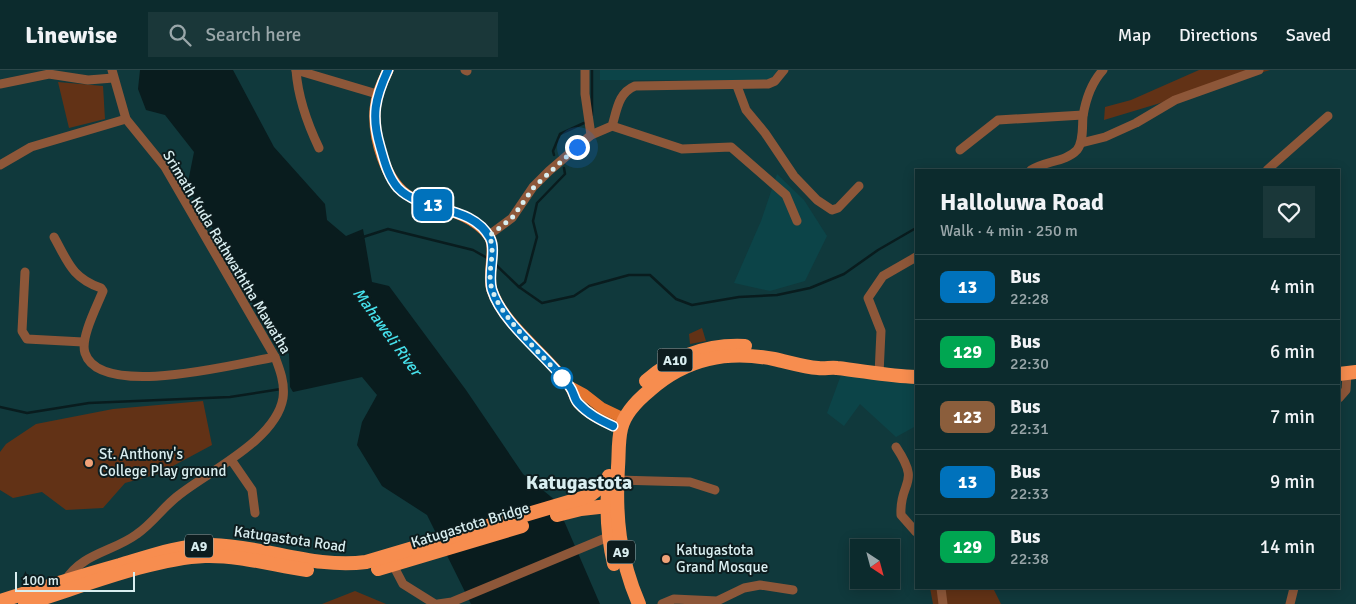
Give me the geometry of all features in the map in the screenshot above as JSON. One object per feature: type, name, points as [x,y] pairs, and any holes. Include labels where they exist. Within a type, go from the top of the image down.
[{"type":"highway","name":"A10","points":[[619,422],[646,393],[660,382],[687,365],[707,358],[743,356],[818,368],[835,367],[879,374],[915,377]]},
{"type":"highway","points":[[589,502],[611,501],[619,422]]},
{"type":"highway","points":[[589,502],[613,480]]},
{"type":"highway","name":"A9","points":[[611,501],[608,536],[618,575],[629,604]]},
{"type":"highway","name":"A9","points":[[611,501],[623,561],[639,604]]},
{"type":"highway","points":[[589,502],[608,536]]},
{"type":"highway","name":"Katugastota Bridge","points":[[401,559],[589,502]]},
{"type":"highway","name":"Katugastota Road","points":[[25,604],[63,587],[168,551],[201,546],[233,547],[344,564],[401,559]]},
{"type":"highway","name":"Katugastota Road","points":[[0,601],[63,587]]},
{"type":"main road","points":[[388,70],[377,94],[374,110],[376,134],[390,174],[397,186],[411,197],[464,217],[489,236],[492,248],[490,266],[491,288],[498,301],[531,344],[571,387],[577,402],[598,419],[619,422]]},
{"type":"street","points":[[319,148],[306,122],[297,86],[296,70],[377,94]]},
{"type":"street","points":[[585,70],[585,94],[591,135]]},
{"type":"street","points":[[612,126],[622,95],[635,86],[737,86],[768,84],[774,81],[784,70]]},
{"type":"street","points":[[1032,169],[1038,165],[1066,157],[1076,150],[1081,142],[1083,115],[1088,92],[1103,70]]},
{"type":"street","points":[[1081,142],[1105,136],[1136,123],[1175,100],[1259,70]]},
{"type":"street","points":[[0,84],[49,74],[88,80],[112,74]]},
{"type":"street","name":"Srimath Kuda Rathwaththa Mawatha","points":[[112,74],[126,119],[165,167],[275,357],[282,379],[283,398],[275,416],[263,432],[232,461]]},
{"type":"street","points":[[737,86],[746,110],[765,132],[794,176],[817,200],[832,210],[838,208],[859,186]]},
{"type":"street","points":[[960,150],[998,120],[1083,115]]},
{"type":"street","points":[[1267,169],[1328,116]]},
{"type":"street","points":[[0,166],[31,147],[126,119]]},
{"type":"street","points":[[489,236],[512,218],[534,187],[549,171],[591,135],[612,126],[682,149],[731,147],[786,195],[797,221]]},
{"type":"street","points":[[54,237],[75,274],[86,283],[101,288],[103,291],[83,342],[85,354],[106,372],[120,376],[146,377],[183,374],[275,357]]},
{"type":"street","points":[[879,374],[881,330],[868,298],[883,276],[915,258]]},
{"type":"street","points":[[25,272],[22,331],[27,339],[83,342]]},
{"type":"street","points":[[1340,397],[1346,390],[1347,373]]},
{"type":"street","points":[[896,447],[904,460],[910,477],[900,505],[900,515],[915,531]]},
{"type":"street","points":[[63,587],[77,564],[137,534],[179,495],[232,461],[252,490],[255,513]]},
{"type":"street","points":[[613,480],[690,482],[715,490]]},
{"type":"street","points":[[401,559],[403,584],[437,604],[452,602],[608,536]]},
{"type":"street","points":[[662,604],[674,599],[717,601],[744,588],[760,585],[793,590]]},
{"type":"street","points":[[941,589],[943,604]]},
{"type":"street","points":[[1290,604],[1294,589]]},
{"type":"shaded area","points":[[600,70],[778,70],[770,80],[600,80]]},
{"type":"shaded area","points":[[1199,70],[1270,70],[1104,120],[1105,107],[1131,100]]},
{"type":"shaded area","points":[[58,82],[103,86],[105,119],[69,128]]},
{"type":"shaded area","points":[[777,174],[804,200],[827,236],[805,281],[770,291],[734,283],[761,221]]},
{"type":"shaded area","points":[[702,328],[706,341],[690,344],[689,334]]},
{"type":"shaded area","points":[[841,375],[915,380],[915,427],[896,437],[860,404],[844,426],[827,413]]},
{"type":"shaded area","name":"St. Anthony's College Play ground","points":[[203,401],[212,445],[158,474],[125,483],[103,508],[66,510],[42,492],[13,498],[0,490],[0,452],[6,444],[36,424],[113,409]]},
{"type":"shaded area","points":[[930,589],[994,589],[1001,604],[933,604]]},
{"type":"shaded area","points":[[355,591],[386,604],[322,604]]},
{"type":"water","name":"Mahaweli River","points":[[140,70],[233,70],[274,147],[325,204],[327,220],[346,236],[363,229],[372,282],[389,286],[466,390],[523,474],[555,500],[600,604],[471,604],[427,515],[382,486],[357,445],[362,422],[377,395],[362,377],[293,392],[290,387],[289,354],[264,325],[220,240],[187,187],[194,152],[165,115],[146,110],[138,89]]},
{"type":"waterway","points":[[592,70],[592,115]]},
{"type":"waterway","points":[[554,155],[553,151],[560,134],[584,123]]},
{"type":"waterway","points":[[495,264],[519,287],[525,282],[537,237],[533,221],[537,203],[565,174],[564,168]]},
{"type":"waterway","points":[[360,238],[388,229],[473,250],[489,259]]},
{"type":"waterway","points":[[519,287],[542,303],[574,296],[589,286],[629,275],[650,275],[676,299],[692,305],[739,297],[777,295],[810,288],[844,274],[878,250],[915,229]]},
{"type":"waterway","points":[[0,407],[27,413],[89,403],[230,397],[281,389]]},
{"type":"bus line","name":"13","points":[[388,70],[377,94],[374,110],[376,134],[392,179],[403,192],[411,197],[456,212],[479,226],[489,236],[492,248],[489,274],[494,295],[522,333],[571,387],[577,402],[598,419],[613,426]]},
{"type":"place","name":"St. Anthony's College Play ground","points":[[89,463]]},
{"type":"place","name":"Katugastota Grand Mosque","points":[[666,559]]},
{"type":"district","name":"Katugastota","points":[[579,482]]},
{"type":"route","points":[[562,378],[531,344],[494,295],[489,274],[492,248],[489,236],[512,218],[534,187],[577,147]]}]
